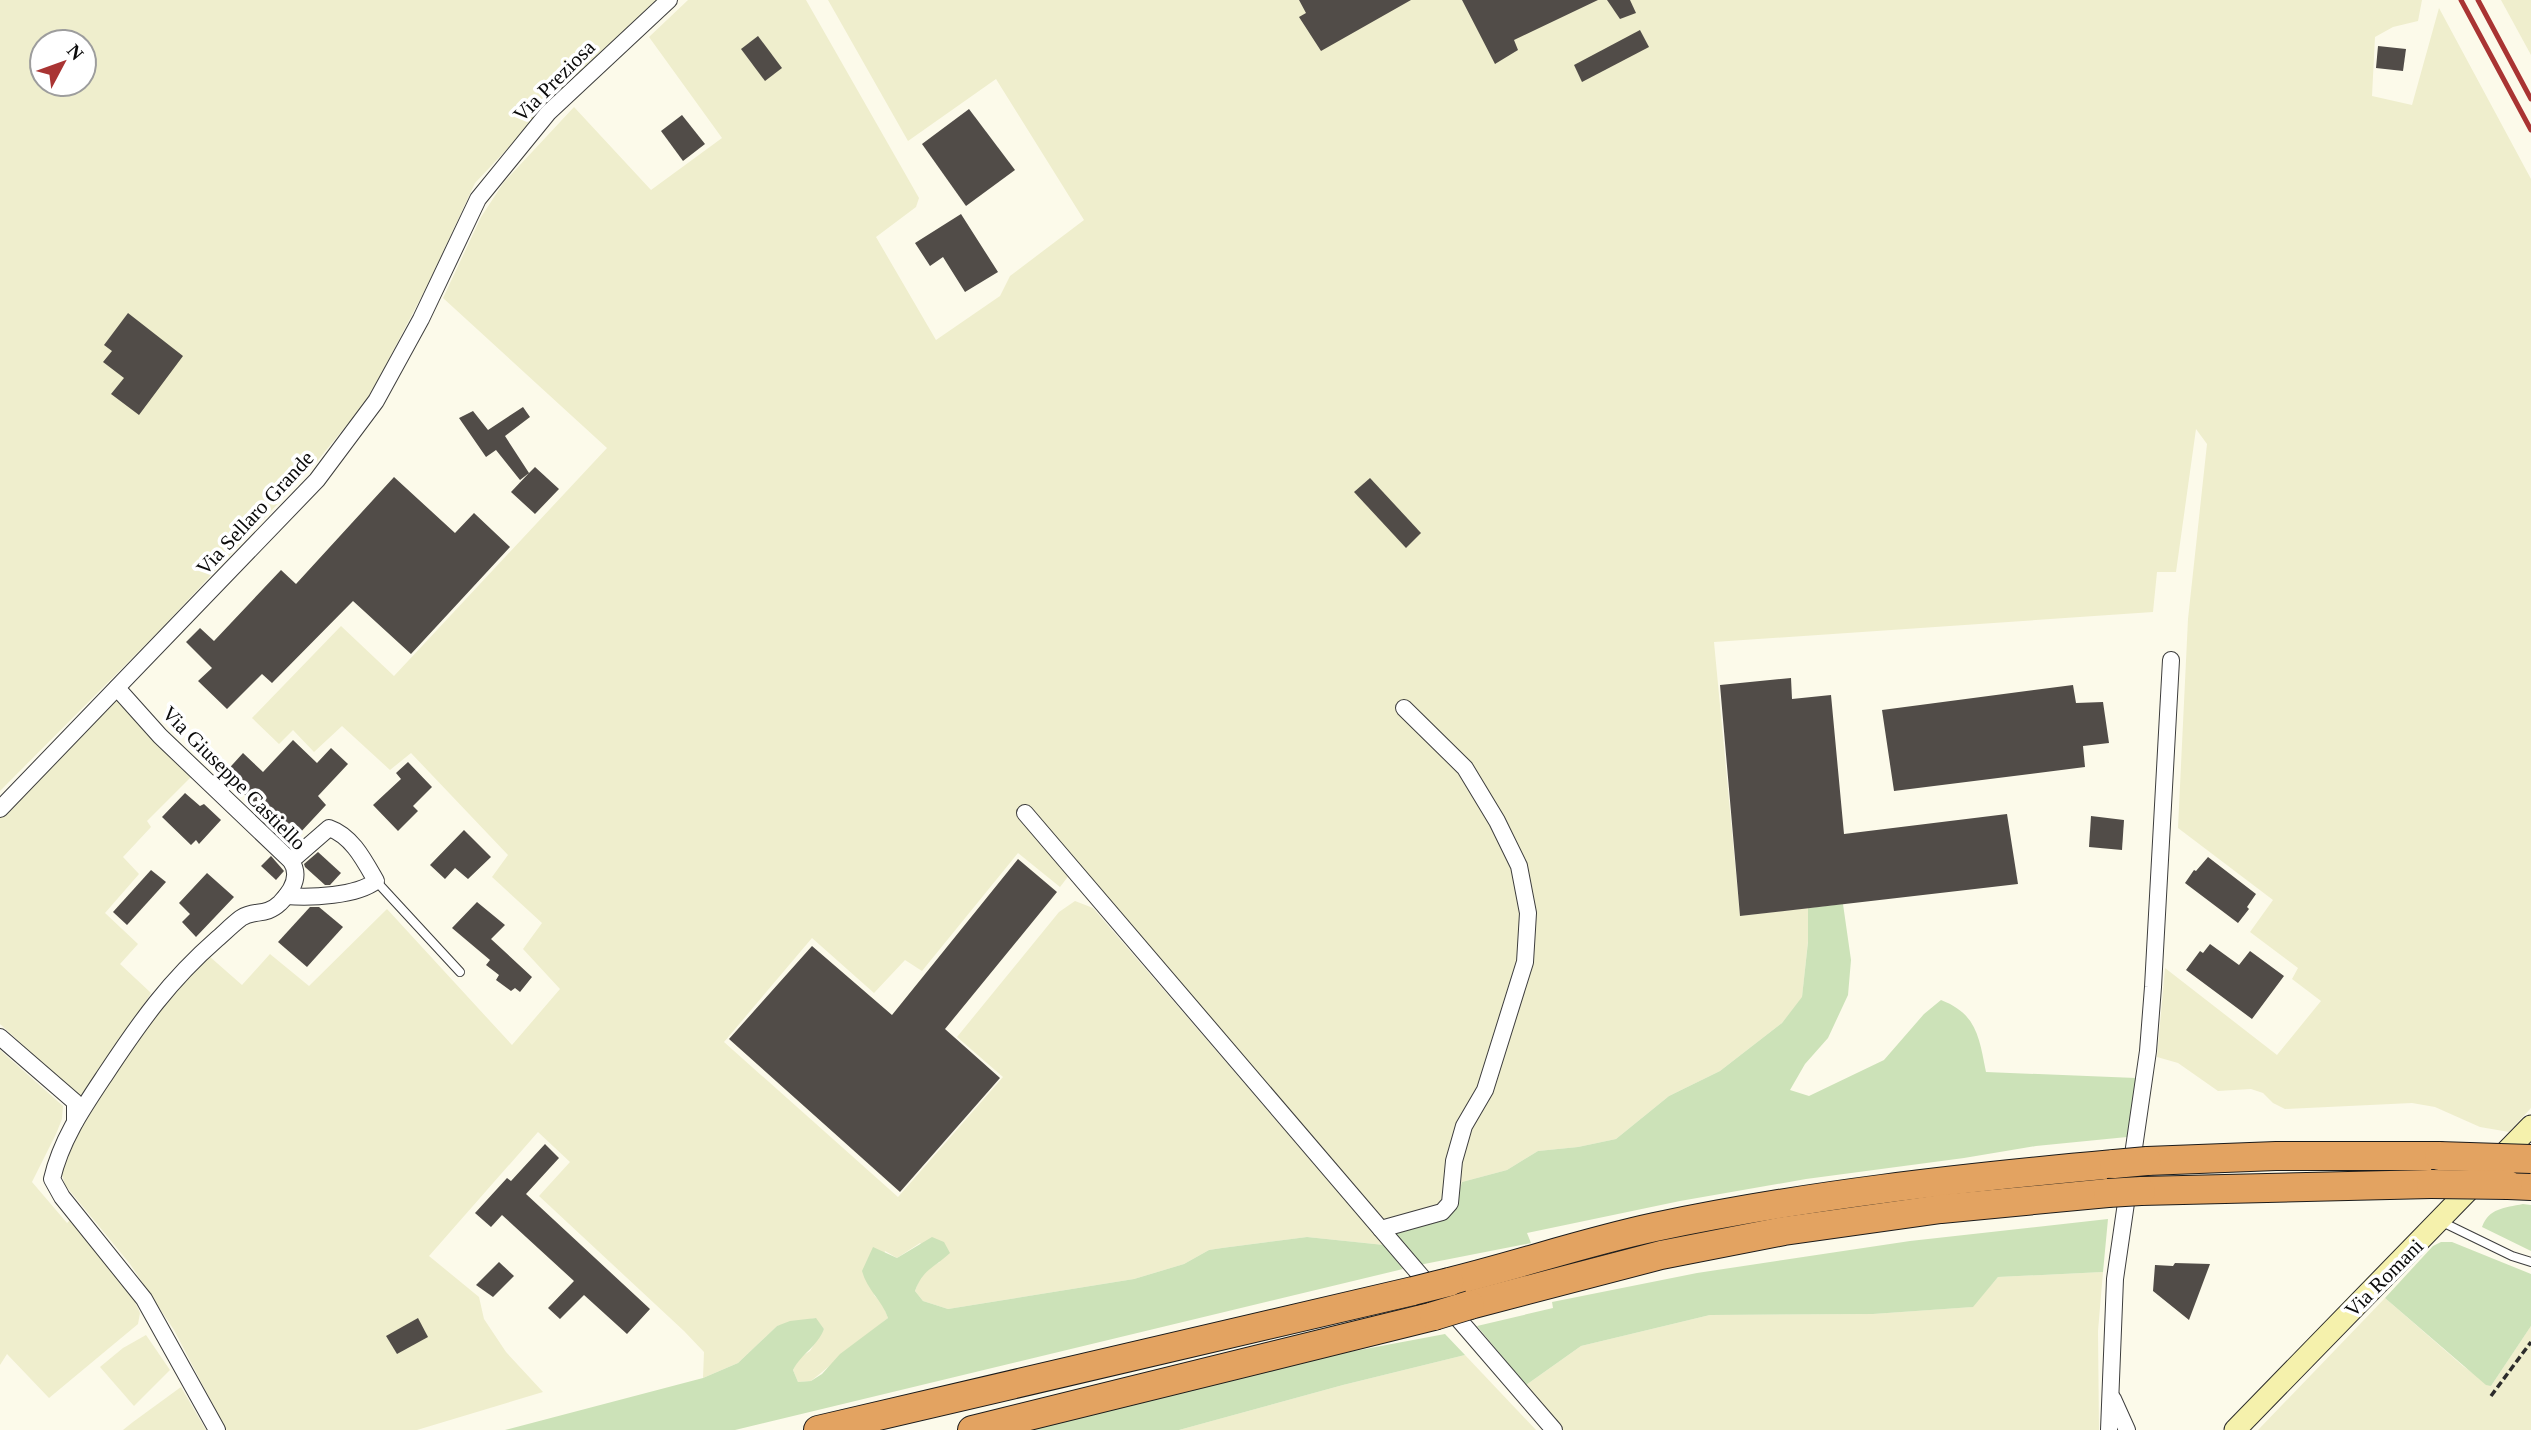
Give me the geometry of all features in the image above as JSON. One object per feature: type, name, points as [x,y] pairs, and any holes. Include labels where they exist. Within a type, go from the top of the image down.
[{"type":"highway","points":[[818,1430],[1413,1292],[1651,1228],[1768,1205],[1879,1189],[2147,1161],[2303,1155],[2531,1159]]},
{"type":"highway","points":[[972,1430],[1433,1316],[1661,1255],[1784,1231],[1941,1209],[2108,1193],[2431,1184],[2520,1186]]},
{"type":"street","name":"Via Preziosa","points":[[478,200],[548,113],[669,0]]},
{"type":"street","name":"Via Sellaro Grande","points":[[0,809],[317,480],[332,461],[376,401],[421,319],[478,200]]},
{"type":"street","points":[[2109,1430],[2115,1279],[2149,1038],[2171,660]]},
{"type":"street","name":"Via Giuseppe Castiello","points":[[117,688],[160,736],[291,861],[296,869],[296,878],[286,896]]},
{"type":"street","points":[[1381,1229],[1442,1212],[1450,1203],[1454,1161],[1464,1126],[1485,1090],[1525,962],[1528,913],[1519,866],[1497,821],[1465,768],[1404,708]]},
{"type":"street","points":[[1025,813],[1554,1430]]},
{"type":"street","points":[[217,1430],[144,1299],[62,1197],[52,1179],[57,1154],[75,1122],[163,992],[201,953],[244,916],[271,911],[286,896],[306,898],[357,890],[369,887],[376,881],[362,857],[341,832],[329,828],[291,861]]},
{"type":"street","points":[[0,1037],[75,1102],[75,1122]]},
{"type":"street","name":"Via Romani","points":[[2236,1427],[2531,1126]]},
{"type":"street","points":[[2109,1390],[2127,1430]]},
{"type":"lane","points":[[376,881],[460,972]]},
{"type":"lane","points":[[2440,1221],[2531,1262]]},
{"type":"path","points":[[2491,1396],[2531,1342]]},
{"type":"green space","points":[[0,0],[659,0],[549,105],[475,183],[428,284],[368,399],[314,465],[159,631],[0,791]]},
{"type":"green space","points":[[688,0],[806,0],[919,198],[916,207],[876,237],[936,340],[1000,296],[1010,276],[1084,220],[996,79],[908,141],[828,0],[2422,0],[2418,21],[2393,27],[2375,37],[2372,96],[2412,105],[2439,8],[2531,179],[2531,1108],[2509,1132],[2480,1127],[2435,1107],[2412,1103],[2285,1109],[2273,1103],[2263,1093],[2251,1089],[2218,1091],[2178,1063],[2157,1057],[2165,968],[2277,1055],[2321,1001],[2292,979],[2298,968],[2250,932],[2273,900],[2178,828],[2188,619],[2207,444],[2196,429],[2176,572],[2157,572],[2153,612],[1714,642],[1740,916],[1808,908],[1808,941],[1802,998],[1782,1023],[1720,1071],[1669,1096],[1616,1139],[1578,1147],[1538,1151],[1507,1170],[1462,1182],[1454,1211],[1393,1232],[1077,865],[1060,887],[1018,853],[922,971],[905,960],[874,993],[812,938],[724,1042],[898,1197],[1003,1077],[957,1037],[1059,912],[1075,901],[1093,908],[1384,1245],[1307,1237],[1222,1248],[1209,1250],[1184,1264],[1134,1279],[948,1309],[923,1301],[915,1291],[928,1268],[940,1262],[920,1243],[897,1258],[885,1251],[874,1295],[883,1305],[888,1318],[811,1381],[798,1382],[793,1370],[799,1358],[810,1351],[824,1329],[815,1318],[777,1326],[738,1363],[703,1378],[704,1352],[539,1196],[570,1162],[538,1132],[429,1256],[479,1297],[484,1319],[506,1352],[543,1392],[417,1430],[226,1430],[174,1330],[130,1264],[65,1185],[59,1164],[86,1118],[167,998],[209,956],[242,985],[270,954],[309,986],[387,909],[512,1045],[560,989],[523,949],[542,923],[492,877],[508,855],[411,753],[390,770],[342,726],[314,752],[293,730],[279,744],[252,718],[341,626],[394,676],[607,448],[443,298],[481,217],[504,182],[574,107],[651,190],[722,138],[649,37]]},
{"type":"green space","points":[[2501,0],[2531,0],[2531,55]]},
{"type":"green space","points":[[115,698],[191,777],[147,821],[151,827],[123,857],[139,874],[105,913],[138,944],[120,964],[151,993],[91,1091],[85,1096],[78,1095],[0,1024],[0,816]]},
{"type":"green space","points":[[1843,904],[1851,960],[1848,995],[1828,1038],[1805,1064],[1790,1090],[1809,1096],[1884,1060],[1924,1014],[1941,1000],[1962,1012],[1974,1028],[1986,1072],[2136,1078],[2127,1137],[2036,1146],[1806,1179],[1680,1201],[1527,1233],[1531,1243],[1419,1265],[1393,1232],[1453,1211],[1462,1182],[1507,1170],[1538,1151],[1578,1147],[1616,1139],[1669,1096],[1720,1071],[1782,1023],[1802,997],[1808,942],[1808,908]]},
{"type":"green space","points":[[0,1050],[63,1106],[62,1119],[56,1134],[32,1182],[67,1223],[71,1219],[135,1302],[140,1313],[138,1324],[49,1398],[7,1354],[0,1365]]},
{"type":"green space","points":[[2523,1204],[2531,1205],[2531,1251],[2482,1227],[2493,1212]]},
{"type":"green space","points":[[2108,1219],[2103,1272],[1998,1277],[1973,1307],[1873,1314],[1710,1315],[1581,1346],[1526,1385],[1477,1326],[1553,1308],[1552,1302],[1697,1273],[1910,1241]]},
{"type":"green space","points":[[932,1237],[944,1242],[950,1253],[925,1273],[915,1291],[923,1301],[948,1309],[1134,1279],[1184,1264],[1209,1250],[1307,1237],[1384,1245],[1403,1269],[735,1430],[505,1430],[703,1378],[738,1363],[777,1326],[790,1321],[816,1318],[824,1329],[793,1370],[798,1382],[811,1381],[822,1374],[840,1354],[888,1318],[862,1271],[873,1247],[897,1258]]},
{"type":"green space","points":[[2441,1242],[2452,1242],[2531,1274],[2531,1326],[2491,1386],[2486,1385],[2385,1298],[2433,1246]]},
{"type":"green space","points":[[2103,1272],[2098,1331],[2099,1430],[1563,1430],[1526,1385],[1581,1346],[1710,1315],[1873,1314],[1972,1307],[1998,1277]]},
{"type":"green space","points":[[2385,1298],[2463,1366],[2491,1386],[2531,1326],[2531,1430],[2258,1430]]},
{"type":"green space","points":[[1445,1334],[1465,1355],[1179,1430],[1011,1430],[1285,1364]]},
{"type":"green space","points":[[146,1335],[170,1370],[134,1406],[100,1367],[123,1348]]},
{"type":"green space","points":[[1465,1355],[1536,1430],[1179,1430],[1343,1385]]},
{"type":"green space","points":[[181,1387],[206,1430],[123,1430],[133,1422]]},
{"type":"building","points":[[1299,0],[1411,0],[1321,51],[1299,17],[1306,13]]},
{"type":"building","points":[[1462,0],[1598,0],[1514,40],[1518,50],[1495,64]]},
{"type":"building","points":[[1607,0],[1630,0],[1636,13],[1620,19]]},
{"type":"building","points":[[1640,30],[1649,47],[1582,82],[1574,65]]},
{"type":"building","points":[[758,36],[782,68],[765,81],[741,49]]},
{"type":"building","points":[[2378,46],[2406,49],[2403,71],[2376,68]]},
{"type":"building","points":[[969,109],[1015,170],[966,206],[922,144]]},
{"type":"building","points":[[682,115],[705,144],[683,161],[661,131]]},
{"type":"building","points":[[961,214],[998,272],[965,292],[943,257],[930,266],[915,243]]},
{"type":"building","points":[[128,313],[183,356],[139,415],[111,394],[124,378],[103,362],[112,351],[104,345]]},
{"type":"building","points":[[523,407],[530,417],[505,436],[529,473],[520,480],[496,450],[486,457],[459,418],[473,411],[488,430]]},
{"type":"building","points":[[535,467],[559,489],[535,514],[511,492]]},
{"type":"building","points":[[394,477],[455,533],[474,513],[510,547],[411,654],[353,601],[272,683],[262,674],[227,709],[198,681],[212,668],[186,642],[200,628],[214,641],[281,570],[296,584]]},
{"type":"building","points":[[1370,478],[1421,533],[1406,548],[1354,492]]},
{"type":"building","points":[[1791,678],[1792,699],[1831,695],[1844,834],[2007,814],[2018,884],[1740,916],[1720,685]]},
{"type":"building","points":[[2073,685],[2076,703],[2103,702],[2109,743],[2083,746],[2085,767],[1894,791],[1882,710]]},
{"type":"building","points":[[293,740],[317,763],[331,748],[348,764],[318,796],[326,805],[298,835],[302,838],[291,847],[285,841],[290,836],[223,775],[243,753],[263,772]]},
{"type":"building","points":[[408,762],[432,787],[413,806],[418,811],[398,831],[373,805],[401,779],[396,773]]},
{"type":"building","points":[[185,793],[200,806],[204,804],[221,820],[199,844],[196,840],[191,845],[162,817]]},
{"type":"building","points":[[2091,816],[2124,820],[2122,850],[2089,847]]},
{"type":"building","points":[[464,830],[491,857],[468,879],[455,868],[445,879],[430,865]]},
{"type":"building","points":[[318,852],[341,873],[330,885],[325,885],[305,867],[304,864]]},
{"type":"building","points":[[271,856],[284,871],[276,880],[261,866]]},
{"type":"building","points":[[2208,857],[2256,894],[2238,923],[2185,883]]},
{"type":"building","points":[[1018,859],[1057,892],[945,1029],[1000,1078],[900,1192],[729,1039],[812,946],[892,1015]]},
{"type":"building","points":[[151,870],[166,882],[127,925],[113,912]]},
{"type":"building","points":[[207,873],[234,897],[196,937],[182,922],[190,914],[179,903]]},
{"type":"building","points":[[477,902],[505,925],[491,939],[532,977],[520,992],[515,988],[511,991],[496,980],[499,975],[486,965],[490,960],[452,928]]},
{"type":"building","points":[[310,907],[319,907],[343,927],[307,967],[278,942]]},
{"type":"building","points":[[2210,944],[2239,965],[2250,951],[2284,976],[2252,1019],[2186,970],[2200,951],[2203,953]]},
{"type":"building","points":[[545,1144],[559,1158],[526,1194],[650,1309],[627,1334],[584,1295],[560,1319],[548,1308],[574,1281],[502,1215],[491,1227],[475,1213],[507,1178],[511,1181]]},
{"type":"building","points":[[499,1262],[514,1276],[493,1297],[476,1285]]},
{"type":"building","points":[[2175,1263],[2210,1264],[2189,1320],[2153,1291],[2155,1265],[2173,1266]]},
{"type":"building","points":[[418,1318],[428,1337],[397,1354],[386,1336]]},
{"type":"railway","points":[[2461,0],[2531,130]]},
{"type":"railway","points":[[2478,0],[2531,99]]}]
